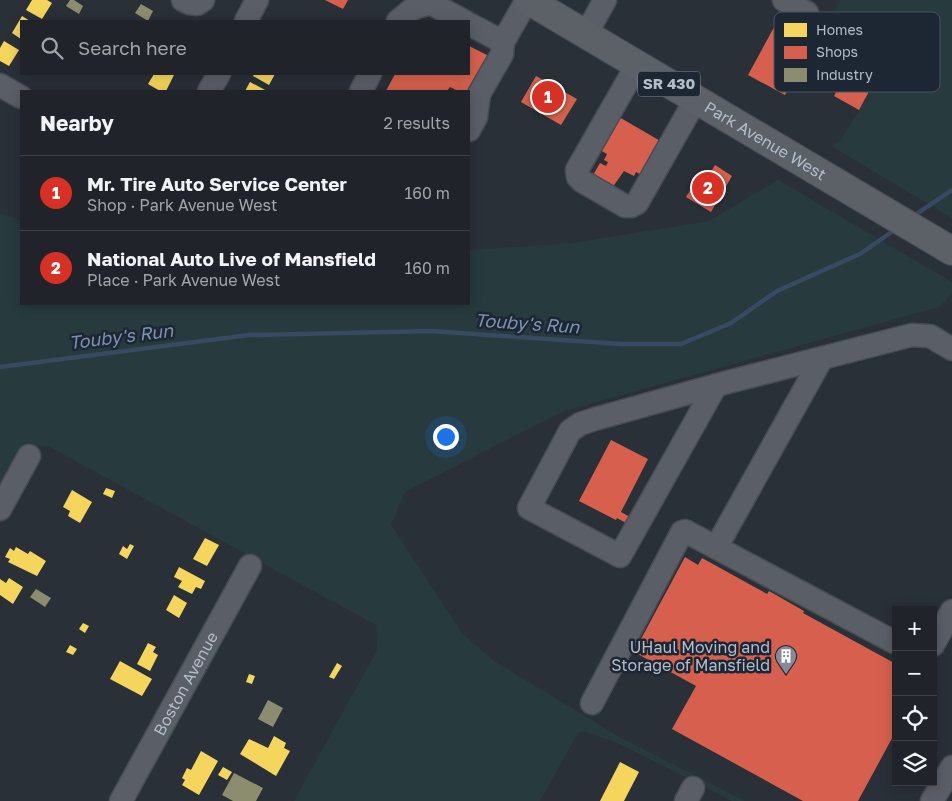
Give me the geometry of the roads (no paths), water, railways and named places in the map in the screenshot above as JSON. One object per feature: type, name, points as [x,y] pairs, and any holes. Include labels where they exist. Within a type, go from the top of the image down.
[{"type":"main road","name":"Park Avenue West","points":[[528,0],[952,251]]},
{"type":"street","points":[[184,0],[197,4],[202,0]]},
{"type":"street","points":[[247,20],[258,0]]},
{"type":"street","points":[[470,128],[476,117],[480,94],[502,54],[503,42],[528,0]]},
{"type":"street","points":[[586,34],[605,0]]},
{"type":"street","points":[[784,0],[807,12]]},
{"type":"street","points":[[399,20],[414,8],[430,1],[462,20]]},
{"type":"street","points":[[470,25],[503,42]]},
{"type":"street","points":[[637,65],[577,170],[578,177],[582,182],[625,206],[637,203],[696,99]]},
{"type":"street","points":[[210,90],[218,75]]},
{"type":"street","points":[[362,90],[369,75]]},
{"type":"street","points":[[0,85],[20,96]]},
{"type":"street","points":[[716,385],[620,556],[529,508],[570,432],[580,424],[716,385],[912,335],[930,336],[952,349]]},
{"type":"street","points":[[717,546],[822,358]]},
{"type":"street","points":[[0,509],[29,456]]},
{"type":"street","points":[[592,703],[682,532],[689,531],[892,641]]},
{"type":"street","name":"Boston Avenue","points":[[121,801],[250,566]]},
{"type":"street","points":[[937,639],[952,611]]},
{"type":"street","points":[[932,801],[952,767]]},
{"type":"waterway","name":"Touby's Run","points":[[912,217],[952,190]]},
{"type":"waterway","name":"Touby's Run","points":[[0,367],[249,335],[431,331],[621,344],[681,344],[731,323],[777,291],[860,254],[896,229]]},
{"type":"place","name":"Mr. Tire Auto Service Center","points":[[548,97]]},
{"type":"place","name":"National Auto Live of Mansfield","points":[[708,188]]},
{"type":"place","name":"UHaul Moving and Storage of Mansfield","points":[[786,675]]}]
